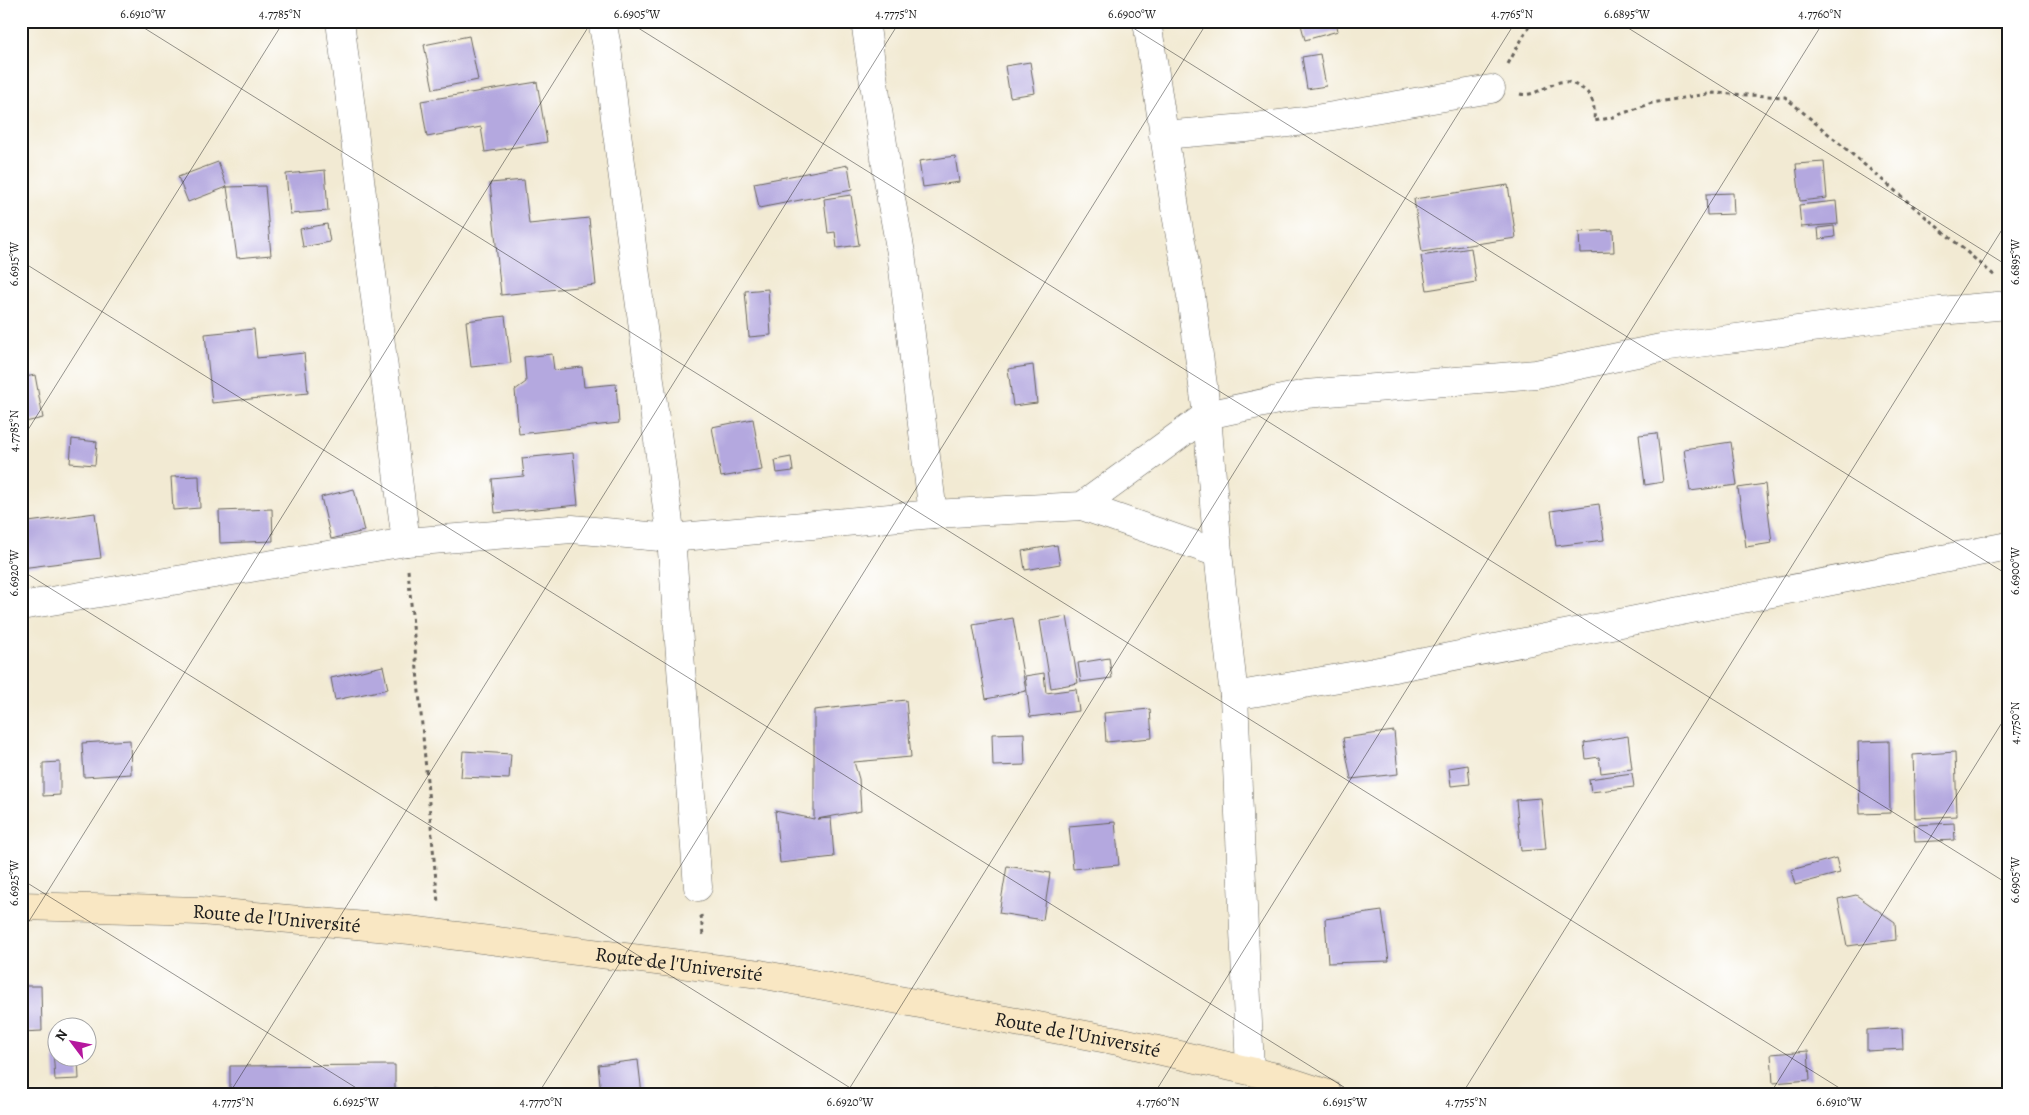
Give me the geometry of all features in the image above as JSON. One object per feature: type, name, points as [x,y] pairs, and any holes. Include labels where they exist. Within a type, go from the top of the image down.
[{"type":"street","points":[[340,21],[406,542]]},
{"type":"street","points":[[602,21],[608,47],[615,118],[670,538],[698,887]]},
{"type":"street","points":[[865,21],[901,254],[933,514]]},
{"type":"street","points":[[1147,21],[1163,135],[1191,296],[1207,415],[1218,553],[1234,696],[1250,1070]]},
{"type":"street","points":[[1163,135],[1304,121],[1491,89]]},
{"type":"street","points":[[1082,506],[1207,415],[1306,394],[1536,374],[1661,348],[1940,311],[2004,293]]},
{"type":"street","points":[[21,606],[406,542],[572,529],[670,538],[933,514],[1082,506],[1218,553]]},
{"type":"street","points":[[1234,696],[1374,672],[2008,546]]},
{"type":"street","name":"Route de l'Université","points":[[21,906],[201,911],[440,934],[760,974],[1108,1039],[1250,1070],[1328,1094]]},
{"type":"path","points":[[1532,21],[1510,61],[1491,89],[1528,96],[1551,86],[1568,82],[1586,91],[1595,107],[1594,121],[1610,118],[1652,103],[1713,93],[1785,97],[2004,293]]},
{"type":"path","points":[[406,542],[440,934]]},
{"type":"path","points":[[698,887],[707,967]]},
{"type":"building","points":[[1300,21],[1336,21],[1338,31],[1305,40]]},
{"type":"building","points":[[469,36],[478,80],[433,89],[424,45]]},
{"type":"building","points":[[1320,54],[1326,86],[1307,89],[1302,57]]},
{"type":"building","points":[[1030,62],[1035,93],[1010,97],[1005,66]]},
{"type":"building","points":[[537,82],[547,142],[485,152],[481,127],[427,137],[421,101]]},
{"type":"building","points":[[955,156],[959,182],[923,187],[919,161]]},
{"type":"building","points":[[218,162],[227,187],[188,202],[178,177]]},
{"type":"building","points":[[1824,162],[1827,198],[1800,201],[1796,164]]},
{"type":"building","points":[[848,165],[852,190],[759,208],[754,183]]},
{"type":"building","points":[[325,170],[328,211],[290,214],[286,174]]},
{"type":"building","points":[[524,180],[529,224],[589,218],[596,285],[501,295],[490,183]]},
{"type":"building","points":[[1508,185],[1516,238],[1422,252],[1414,199]]},
{"type":"building","points":[[265,186],[271,255],[237,258],[227,187]]},
{"type":"building","points":[[1733,193],[1734,214],[1707,215],[1706,194]]},
{"type":"building","points":[[851,195],[859,245],[837,248],[835,232],[828,233],[824,199]]},
{"type":"building","points":[[1836,201],[1838,224],[1801,227],[1799,205]]},
{"type":"building","points":[[327,224],[330,242],[303,247],[300,229]]},
{"type":"building","points":[[1834,226],[1835,237],[1819,239],[1818,228]]},
{"type":"building","points":[[1613,230],[1614,252],[1580,253],[1579,232]]},
{"type":"building","points":[[1471,248],[1476,282],[1427,290],[1421,256]]},
{"type":"building","points":[[768,289],[771,335],[749,337],[745,291]]},
{"type":"building","points":[[505,316],[511,363],[471,367],[466,321]]},
{"type":"building","points":[[254,329],[257,358],[304,353],[308,393],[212,403],[205,334]]},
{"type":"building","points":[[552,354],[554,370],[582,367],[584,387],[616,384],[619,423],[519,434],[515,390],[526,382],[524,357]]},
{"type":"building","points":[[1033,365],[1037,403],[1013,406],[1008,369]]},
{"type":"building","points":[[35,375],[43,418],[21,423],[21,378]]},
{"type":"building","points":[[753,419],[762,470],[721,477],[712,427]]},
{"type":"building","points":[[1657,433],[1663,482],[1645,485],[1639,435]]},
{"type":"building","points":[[72,439],[97,442],[95,465],[70,463]]},
{"type":"building","points":[[1731,442],[1737,485],[1690,491],[1684,449]]},
{"type":"building","points":[[573,453],[578,505],[495,513],[492,479],[524,476],[522,458]]},
{"type":"building","points":[[791,457],[793,471],[777,473],[775,460]]},
{"type":"building","points":[[199,476],[200,508],[173,510],[171,477]]},
{"type":"building","points":[[1765,484],[1772,543],[1746,547],[1738,488]]},
{"type":"building","points":[[354,489],[364,531],[331,539],[321,497]]},
{"type":"building","points":[[1599,504],[1604,540],[1556,546],[1551,511]]},
{"type":"building","points":[[272,509],[273,541],[220,543],[219,511]]},
{"type":"building","points":[[95,513],[101,558],[21,568],[21,523]]},
{"type":"building","points":[[1057,545],[1060,564],[1025,570],[1022,551]]},
{"type":"building","points":[[1067,616],[1078,683],[1051,688],[1040,621]]},
{"type":"building","points":[[1013,618],[1026,691],[986,699],[973,625]]},
{"type":"building","points":[[1109,658],[1112,678],[1081,682],[1078,663]]},
{"type":"building","points":[[383,666],[388,689],[335,700],[331,678]]},
{"type":"building","points":[[1044,673],[1046,693],[1076,689],[1079,711],[1030,717],[1025,676]]},
{"type":"building","points":[[906,700],[911,757],[854,762],[859,779],[861,811],[817,819],[831,818],[834,857],[780,863],[775,811],[814,819],[814,710]]},
{"type":"building","points":[[1150,709],[1152,738],[1106,742],[1104,713]]},
{"type":"building","points":[[1394,731],[1398,774],[1351,779],[1343,738]]},
{"type":"building","points":[[1024,733],[1025,765],[993,766],[992,734]]},
{"type":"building","points":[[1628,736],[1632,769],[1601,773],[1599,757],[1586,759],[1584,743]]},
{"type":"building","points":[[130,740],[131,774],[84,777],[82,743]]},
{"type":"building","points":[[1889,741],[1890,813],[1860,814],[1858,742]]},
{"type":"building","points":[[463,751],[511,754],[509,779],[461,777]]},
{"type":"building","points":[[1955,752],[1957,816],[1915,818],[1913,755]]},
{"type":"building","points":[[60,762],[60,795],[43,796],[43,763]]},
{"type":"building","points":[[1468,765],[1470,784],[1451,786],[1449,768]]},
{"type":"building","points":[[1632,773],[1634,787],[1591,792],[1589,779]]},
{"type":"building","points":[[1541,798],[1546,849],[1521,851],[1516,800]]},
{"type":"building","points":[[1115,822],[1119,865],[1073,869],[1069,826]]},
{"type":"building","points":[[1954,823],[1955,840],[1915,842],[1914,825]]},
{"type":"building","points":[[1836,858],[1840,873],[1795,885],[1791,870]]},
{"type":"building","points":[[1007,866],[1050,873],[1043,920],[999,913]]},
{"type":"building","points":[[1856,895],[1895,922],[1896,940],[1847,946],[1838,899]]},
{"type":"building","points":[[1382,911],[1389,961],[1328,963],[1325,919]]},
{"type":"building","points":[[21,986],[41,986],[42,1031],[21,1032]]},
{"type":"building","points":[[1902,1028],[1903,1049],[1867,1051],[1867,1030]]},
{"type":"building","points":[[1808,1051],[1810,1080],[1773,1083],[1771,1054]]},
{"type":"building","points":[[638,1060],[642,1094],[601,1094],[598,1065]]},
{"type":"building","points":[[395,1065],[395,1094],[230,1094],[230,1066]]},
{"type":"building","points":[[54,1068],[78,1068],[79,1079],[55,1080]]},
{"type":"building","points":[[431,1090],[448,1091],[448,1094],[430,1094]]},
{"type":"building","points":[[799,1091],[821,1092],[821,1094],[799,1094]]}]
